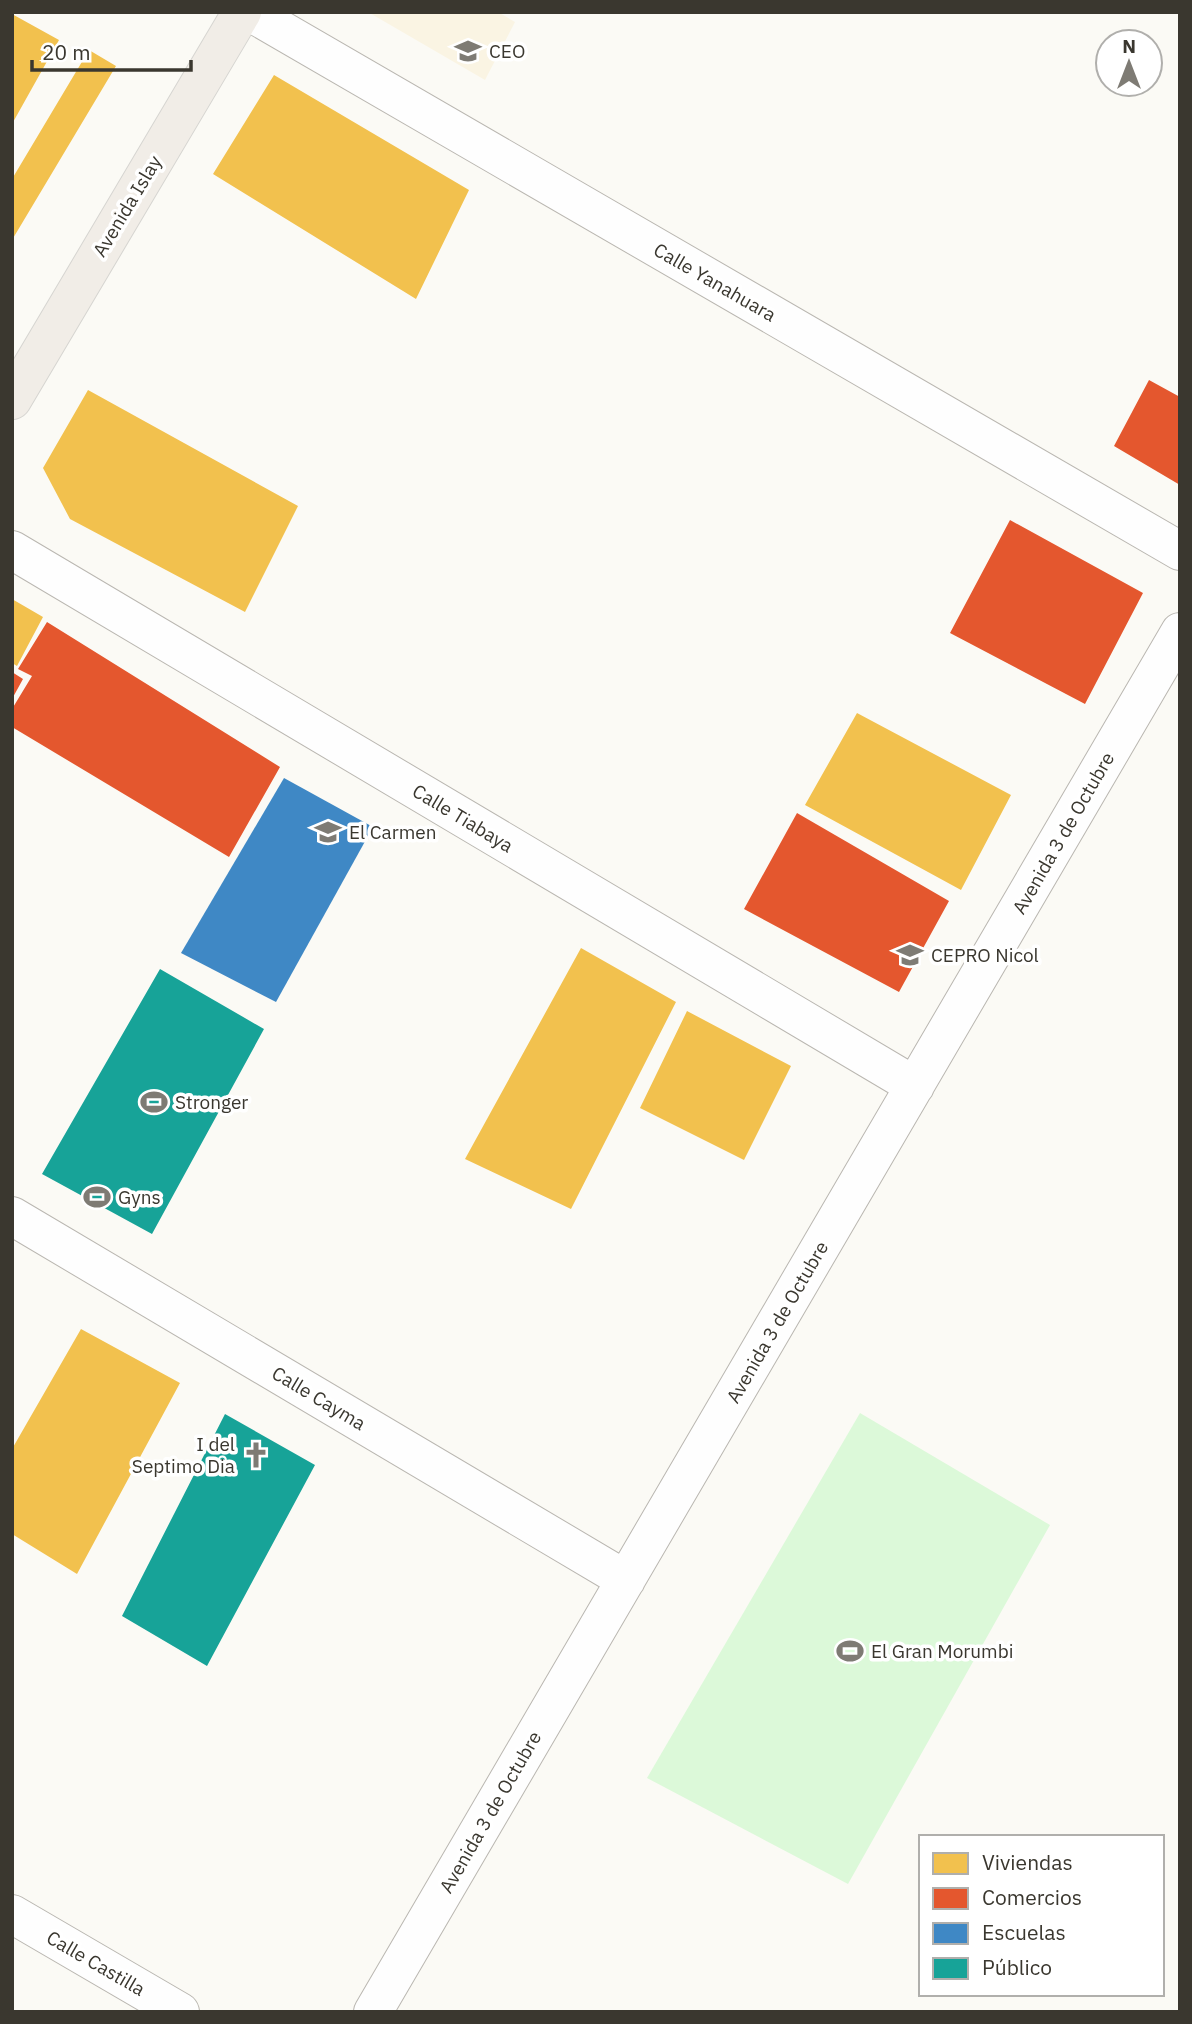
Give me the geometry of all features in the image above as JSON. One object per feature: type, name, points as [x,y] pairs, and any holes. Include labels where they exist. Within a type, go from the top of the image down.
[{"type":"main road","name":"Avenida Islay","points":[[12,400],[242,12]]},
{"type":"street","name":"Calle Yanahuara","points":[[250,12],[1180,551]]},
{"type":"street","name":"Calle Tiabaya","points":[[12,550],[915,1086]]},
{"type":"street","name":"Avenida 3 de Octubre","points":[[373,2012],[1180,632]]},
{"type":"street","name":"Calle Cayma","points":[[12,1216],[626,1580]]},
{"type":"street","name":"Calle Castilla","points":[[12,1914],[180,2012]]},
{"type":"shaded area","name":"CEO","points":[[368,12],[498,12],[515,22],[485,80]]},
{"type":"green space","name":"El Gran Morumbi","points":[[860,1413],[1050,1525],[848,1884],[647,1778]]},
{"type":"building: Viviendas","points":[[12,14],[59,40],[12,124]]},
{"type":"building: Viviendas","points":[[89,50],[116,66],[12,240],[12,179]]},
{"type":"building: Viviendas","points":[[274,75],[469,190],[416,299],[213,174]]},
{"type":"building: Viviendas","points":[[88,390],[298,506],[245,612],[70,519],[43,468]]},
{"type":"building: Viviendas","points":[[12,599],[43,617],[17,666],[12,663]]},
{"type":"building: Viviendas","points":[[857,713],[1011,795],[961,890],[805,805]]},
{"type":"building: Viviendas","points":[[581,948],[676,1002],[571,1209],[465,1159]]},
{"type":"building: Viviendas","points":[[687,1011],[791,1066],[744,1160],[640,1108]]},
{"type":"building: Viviendas","points":[[81,1329],[180,1383],[77,1574],[12,1534],[12,1449]]},
{"type":"building: Comercios","points":[[1149,380],[1180,397],[1180,485],[1114,446]]},
{"type":"building: Comercios","points":[[1010,520],[1143,593],[1085,704],[950,633]]},
{"type":"building: Comercios","points":[[47,622],[280,767],[229,857],[12,727],[12,709],[32,676],[18,669]]},
{"type":"building: Comercios","points":[[12,672],[23,679],[12,699]]},
{"type":"building: Comercios","points":[[797,813],[949,901],[899,992],[744,909]]},
{"type":"building: Escuelas","points":[[284,778],[373,827],[276,1002],[181,953]]},
{"type":"building: Público","name":"Stronger","points":[[160,969],[264,1029],[152,1234],[42,1174]]},
{"type":"building: Público","points":[[225,1414],[315,1465],[207,1666],[122,1616]]},
{"type":"place","name":"CEO","points":[[468,51]]},
{"type":"place","name":"El Carmen","points":[[328,832]]},
{"type":"place","name":"CEPRO Nicol","points":[[910,955]]},
{"type":"place","name":"Stronger","points":[[154,1102]]},
{"type":"place","name":"Gyns","points":[[97,1197]]},
{"type":"place","name":"I del Septimo Dia","points":[[256,1455]]},
{"type":"place","name":"El Gran Morumbi","points":[[850,1651]]}]
